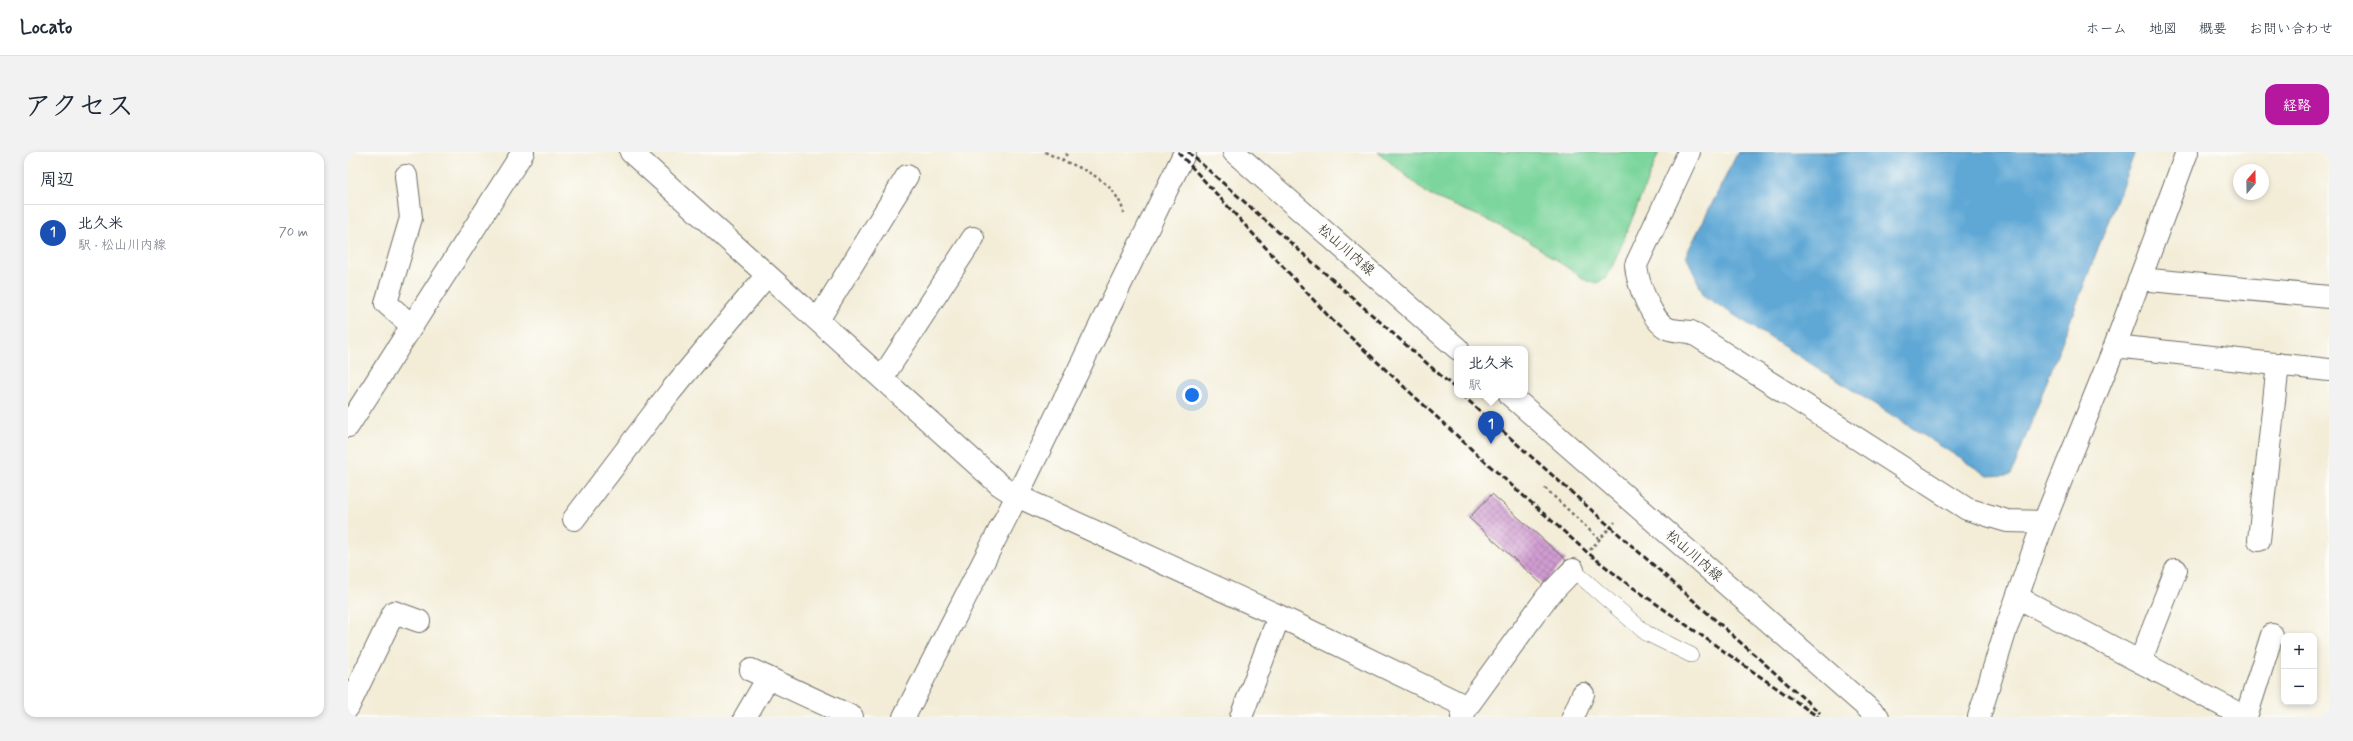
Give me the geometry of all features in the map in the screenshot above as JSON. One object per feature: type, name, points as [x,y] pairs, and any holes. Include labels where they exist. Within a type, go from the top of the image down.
[{"type":"street","points":[[348,426],[523,152]]},
{"type":"street","points":[[632,152],[1000,485],[1016,496],[1279,616],[1464,712],[1547,598],[1573,570]]},
{"type":"street","points":[[904,717],[1016,496],[1185,152]]},
{"type":"street","name":"松山川内線","points":[[1234,152],[1455,346]]},
{"type":"street","points":[[1689,152],[1636,265],[1637,279],[1658,321],[1669,329],[1691,332],[1967,509],[2007,521],[2044,522]]},
{"type":"street","points":[[1979,717],[2017,597],[2044,522],[2115,346],[2187,152]]},
{"type":"street","points":[[406,176],[411,218],[386,303],[412,326]]},
{"type":"street","points":[[818,320],[907,176]]},
{"type":"street","points":[[882,378],[972,238]]},
{"type":"street","points":[[574,518],[670,392],[767,275]]},
{"type":"street","points":[[2140,279],[2329,297]]},
{"type":"street","points":[[2115,346],[2329,370]]},
{"type":"street","points":[[2259,540],[2278,364]]},
{"type":"street","name":"松山川内線","points":[[1513,398],[1878,717]]},
{"type":"street","points":[[2140,662],[2176,570]]},
{"type":"street","points":[[2017,597],[2246,717],[2272,635]]},
{"type":"street","points":[[348,707],[394,612],[419,621]]},
{"type":"street","points":[[1241,717],[1279,616]]},
{"type":"street","points":[[745,717],[759,674],[852,717]]},
{"type":"street","points":[[1573,717],[1583,694]]},
{"type":"lane","points":[[1573,570],[1646,633],[1691,655]]},
{"type":"path","points":[[1045,152],[1104,180],[1118,196],[1128,226],[1143,238]]},
{"type":"path","points":[[1062,161],[1068,152]]},
{"type":"path","points":[[1545,488],[1600,540]]},
{"type":"path","points":[[1573,570],[1632,502]]},
{"type":"green space","points":[[1378,152],[1659,152],[1615,261],[1606,277],[1597,283],[1587,281],[1527,240],[1484,218],[1429,195]]},
{"type":"water","points":[[1738,152],[2135,152],[2011,475],[1988,476],[1704,296],[1686,255]]},
{"type":"building","points":[[1492,494],[1566,560],[1543,585],[1469,518]]},
{"type":"railway","points":[[1178,152],[1332,320],[1481,458],[1588,553],[1625,582],[1818,717]]},
{"type":"railway","points":[[1188,152],[1454,387]]},
{"type":"railway","points":[[1465,398],[1820,713]]},
{"type":"place","name":"北久米","points":[[1491,444]]}]
